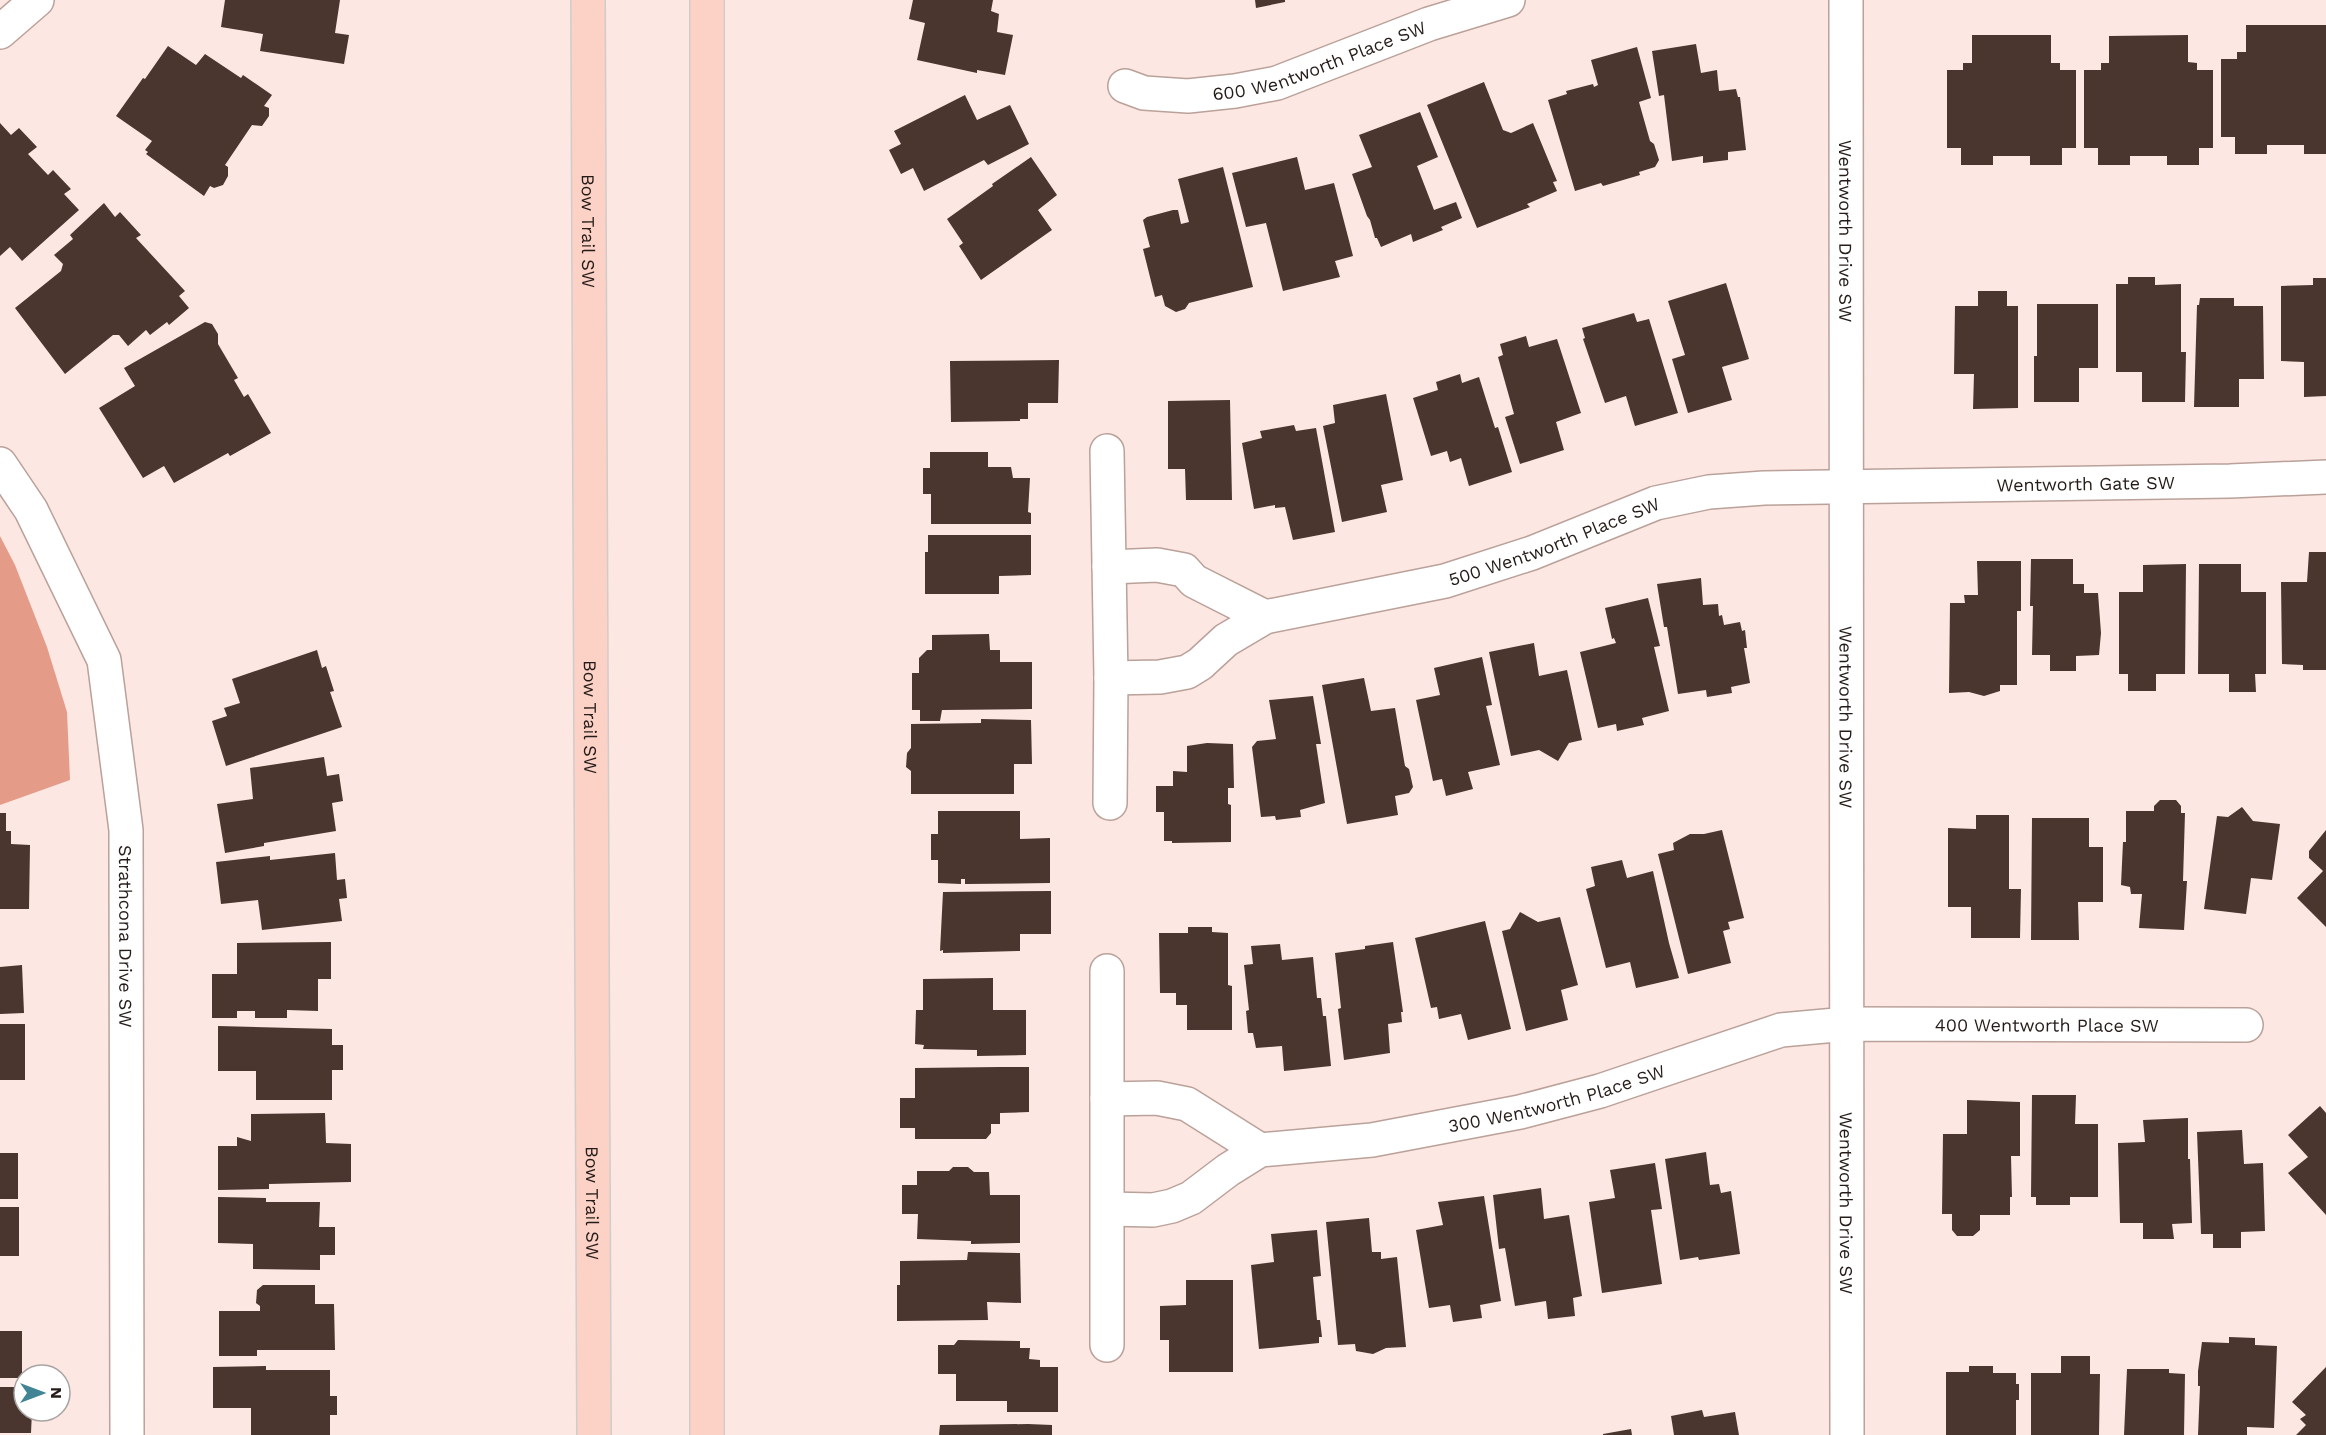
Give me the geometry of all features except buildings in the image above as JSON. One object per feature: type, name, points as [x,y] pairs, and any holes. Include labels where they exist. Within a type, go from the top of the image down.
[{"type":"main road","name":"Bow Trail SW","points":[[588,0],[594,1435]]},
{"type":"main road","points":[[707,0],[707,1435]]},
{"type":"street","points":[[0,32],[37,0]]},
{"type":"street","name":"600 Wentworth Place SW","points":[[1125,86],[1143,93],[1188,96],[1235,91],[1277,83],[1429,24],[1508,0]]},
{"type":"street","name":"Wentworth Drive SW","points":[[1846,0],[1847,1435]]},
{"type":"street","points":[[1107,451],[1111,678],[1110,803]]},
{"type":"street","name":"Strathcona Drive SW","points":[[0,464],[31,510],[104,660],[126,830],[127,1435]]},
{"type":"street","name":"Wentworth Gate SW","points":[[1847,486],[2230,481],[2326,477]]},
{"type":"street","name":"500 Wentworth Place SW","points":[[1111,678],[1160,677],[1187,672],[1200,664],[1226,640],[1265,617],[1445,581],[1532,553],[1656,503],[1709,492],[1847,486]]},
{"type":"street","points":[[1109,567],[1157,565],[1184,570],[1194,581],[1265,617]]},
{"type":"street","points":[[1107,971],[1107,1345]]},
{"type":"street","name":"400 Wentworth Place SW","points":[[1847,1024],[2246,1025]]},
{"type":"street","name":"300 Wentworth Place SW","points":[[1108,1209],[1153,1210],[1172,1206],[1191,1198],[1228,1170],[1260,1150],[1372,1140],[1521,1112],[1600,1091],[1781,1030],[1847,1024]]},
{"type":"street","points":[[1107,1098],[1157,1098],[1187,1104],[1260,1150]]},
{"type":"shaded area","points":[[0,536],[15,565],[47,647],[67,712],[70,780],[0,805]]}]
